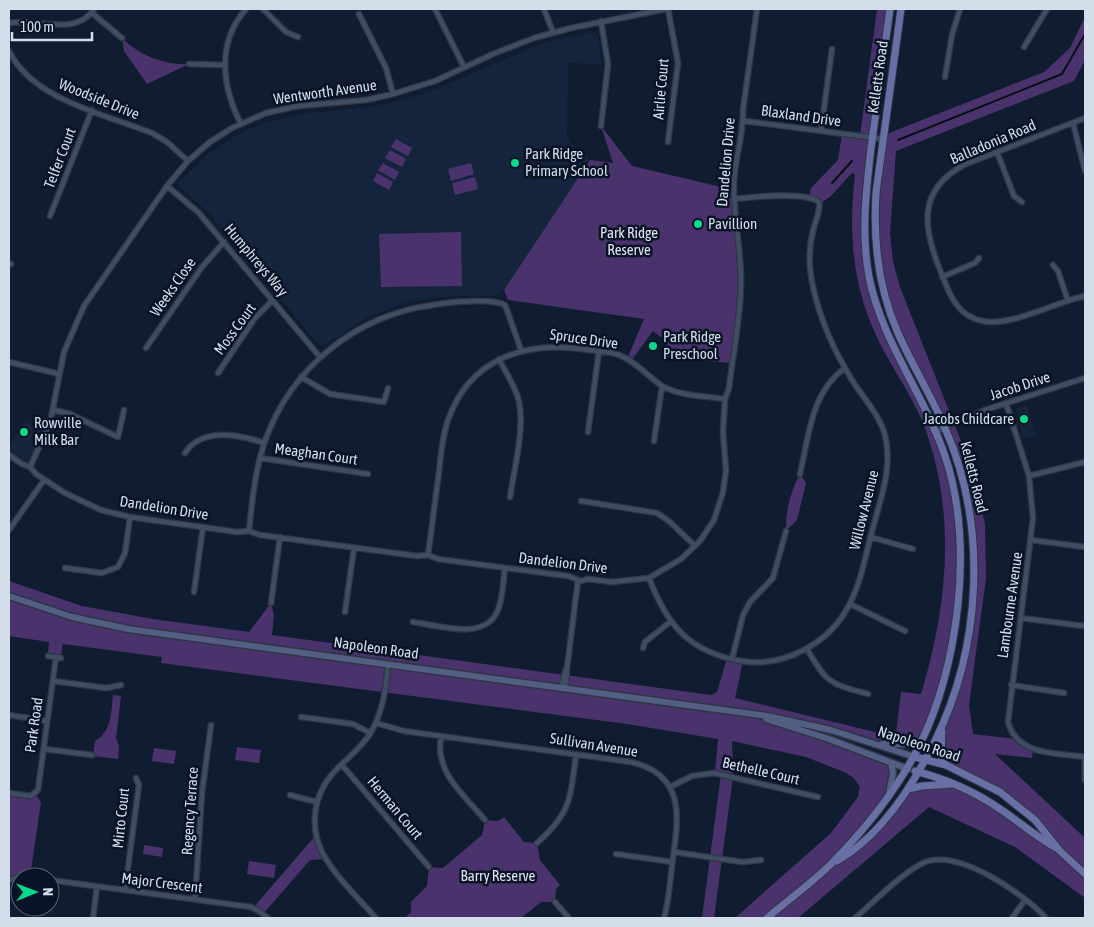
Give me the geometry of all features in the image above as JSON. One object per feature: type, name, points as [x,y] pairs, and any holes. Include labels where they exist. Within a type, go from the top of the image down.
[{"type":"main road","name":"Kelletts Road","points":[[832,863],[889,797],[908,769],[937,708],[949,665],[956,623],[961,566],[956,500],[945,456],[887,335],[869,278],[864,224],[890,9]]},
{"type":"main road","name":"Kelletts Road","points":[[767,918],[832,863],[869,836],[908,789],[926,760],[942,728],[961,667],[972,605],[974,563],[972,529],[966,490],[958,460],[945,427],[898,333],[880,280],[875,242],[874,218],[883,139],[902,9]]},
{"type":"main road","name":"Napoleon Road","points":[[9,596],[59,614],[104,625],[792,720],[946,765],[988,785],[1012,800],[1043,827],[1060,851],[1085,874]]},
{"type":"main road","name":"Napoleon Road","points":[[744,713],[829,739],[891,763],[954,784],[988,801],[1038,839],[1060,851]]},
{"type":"main road","points":[[942,728],[941,756],[946,765]]},
{"type":"main road","points":[[876,744],[911,744],[922,741]]},
{"type":"main road","points":[[889,797],[893,773],[891,763]]},
{"type":"main road","points":[[908,789],[954,784]]},
{"type":"street","points":[[263,9],[286,32],[298,37]]},
{"type":"street","points":[[435,9],[464,67]]},
{"type":"street","points":[[544,9],[554,32]]},
{"type":"street","points":[[634,9],[635,14]]},
{"type":"street","name":"Wentworth Avenue","points":[[30,467],[43,444],[54,410],[59,374],[68,340],[84,306],[167,186],[188,161],[210,142],[241,124],[266,113],[290,107],[366,100],[393,94],[427,84],[505,49],[554,32],[667,9]]},
{"type":"street","name":"Airlie Court","points":[[667,9],[678,63],[668,142]]},
{"type":"street","name":"Dandelion Drive","points":[[9,455],[30,467],[44,480],[86,503],[130,517],[237,532],[249,531],[257,535],[354,548],[417,556],[428,555],[438,559],[568,576],[578,580],[620,581],[649,578],[681,559],[696,546],[710,528],[724,492],[726,471],[723,432],[725,399],[729,388],[740,296],[740,259],[734,198],[740,130],[744,120],[743,110],[757,9]]},
{"type":"street","points":[[945,77],[952,35],[960,9]]},
{"type":"street","points":[[1024,48],[1047,9]]},
{"type":"street","points":[[241,124],[227,90],[224,65],[228,42],[244,10]]},
{"type":"street","points":[[9,23],[30,21],[66,25],[82,20],[93,11],[122,38]]},
{"type":"street","points":[[359,14],[386,68],[393,94]]},
{"type":"street","points":[[601,21],[608,64],[601,126]]},
{"type":"street","points":[[821,131],[832,49]]},
{"type":"street","name":"Woodside Drive","points":[[9,51],[20,69],[39,87],[156,136],[188,161]]},
{"type":"street","points":[[189,64],[224,65]]},
{"type":"street","name":"Telfer Court","points":[[50,216],[92,110]]},
{"type":"street","name":"Balladonia Road","points":[[1085,118],[954,171],[939,186],[931,202],[927,223],[928,238],[942,277],[954,303],[969,316],[984,322],[1008,320],[1085,296]]},
{"type":"street","name":"Blaxland Drive","points":[[744,120],[883,139]]},
{"type":"street","points":[[1073,123],[1085,172]]},
{"type":"street","points":[[997,152],[1014,196],[1022,202]]},
{"type":"street","name":"Humphreys Way","points":[[167,186],[193,206],[320,357]]},
{"type":"street","name":"Willow Avenue","points":[[649,578],[657,600],[670,622],[700,647],[732,659],[763,662],[782,658],[807,649],[832,628],[850,604],[886,475],[887,447],[883,430],[875,412],[845,368],[817,303],[812,282],[810,244],[819,202],[815,199],[788,196],[734,198]]},
{"type":"street","name":"Weeks Close","points":[[146,348],[205,262],[224,242]]},
{"type":"street","points":[[942,277],[975,263],[979,258]]},
{"type":"street","points":[[1053,265],[1058,271],[1068,300]]},
{"type":"street","name":"Moss Court","points":[[218,373],[255,318],[273,300]]},
{"type":"street","points":[[505,305],[508,300]]},
{"type":"street","points":[[249,531],[264,443],[277,412],[301,377],[320,357],[352,333],[404,310],[450,303],[497,303],[505,305]]},
{"type":"street","points":[[505,305],[521,350]]},
{"type":"street","name":"Spruce Drive","points":[[428,555],[448,420],[466,388],[481,372],[499,359],[521,350],[550,346],[599,351],[630,360],[662,386],[682,393],[725,399]]},
{"type":"street","points":[[588,432],[599,351]]},
{"type":"street","points":[[499,359],[514,388],[520,406],[520,422],[510,497]]},
{"type":"street","points":[[9,362],[59,374]]},
{"type":"street","points":[[800,474],[820,395],[832,378],[845,368]]},
{"type":"street","points":[[301,377],[317,388],[344,397],[384,402],[388,388]]},
{"type":"street","name":"Jacob Drive","points":[[935,432],[1006,403],[1085,378]]},
{"type":"street","points":[[654,441],[662,386]]},
{"type":"street","name":"Lambourne Avenue","points":[[1006,403],[1028,476],[1033,506],[1031,540],[1011,685],[1008,722],[1011,732],[1018,742],[1032,750],[1085,758]]},
{"type":"street","points":[[54,410],[70,414],[118,437],[124,410]]},
{"type":"street","points":[[185,453],[198,441],[219,436],[238,436],[264,443]]},
{"type":"street","name":"Meaghan Court","points":[[260,458],[368,474]]},
{"type":"street","points":[[1028,476],[1085,462]]},
{"type":"street","points":[[9,530],[44,480]]},
{"type":"street","points":[[580,501],[657,513],[670,522],[696,546]]},
{"type":"street","points":[[65,568],[102,573],[118,567],[124,557],[130,517]]},
{"type":"street","points":[[194,592],[202,527]]},
{"type":"street","points":[[732,659],[743,614],[750,602],[773,578],[786,531]]},
{"type":"street","points":[[870,537],[912,548]]},
{"type":"street","points":[[271,603],[280,538]]},
{"type":"street","points":[[1031,540],[1085,547]]},
{"type":"street","points":[[345,612],[354,548]]},
{"type":"street","points":[[413,622],[468,630],[484,626],[491,621],[498,609],[505,568]]},
{"type":"street","points":[[564,689],[578,580]]},
{"type":"street","points":[[850,604],[905,631]]},
{"type":"street","points":[[1021,618],[1084,626]]},
{"type":"street","points":[[642,648],[646,642],[670,622]]},
{"type":"street","points":[[807,649],[820,672],[829,681],[841,687],[868,694]]},
{"type":"street","name":"Park Road","points":[[9,793],[35,794],[38,788],[58,658],[48,656]]},
{"type":"street","points":[[376,918],[322,853],[315,825],[317,802],[327,781],[359,749],[376,723],[384,698],[388,664]]},
{"type":"street","points":[[53,681],[106,688],[121,686]]},
{"type":"street","points":[[1011,685],[1064,693]]},
{"type":"street","points":[[9,715],[48,720]]},
{"type":"street","points":[[301,717],[353,724],[370,733]]},
{"type":"street","name":"Sullivan Avenue","points":[[376,723],[395,730],[641,764],[658,774],[670,787],[678,812],[664,918]]},
{"type":"street","name":"Regency Terrace","points":[[195,899],[201,801],[211,725]]},
{"type":"street","points":[[441,737],[439,756],[446,773],[486,820]]},
{"type":"street","points":[[44,749],[92,755]]},
{"type":"street","points":[[537,843],[558,824],[566,809],[571,794],[576,755]]},
{"type":"street","points":[[1085,758],[1085,780]]},
{"type":"street","name":"Herman Court","points":[[342,765],[429,867]]},
{"type":"street","name":"Bethelle Court","points":[[670,787],[692,776],[714,773],[818,797]]},
{"type":"street","name":"Mirto Court","points":[[125,890],[139,785],[136,778]]},
{"type":"street","points":[[290,796],[317,802]]},
{"type":"street","points":[[674,852],[742,862],[761,860]]},
{"type":"street","points":[[616,854],[672,862]]},
{"type":"street","points":[[855,918],[914,869],[925,862],[939,859],[955,860],[998,882],[1025,900],[1046,918]]},
{"type":"street","name":"Major Crescent","points":[[60,881],[253,908],[268,918]]},
{"type":"street","points":[[93,918],[97,887]]},
{"type":"street","points":[[1012,918],[1025,900]]},
{"type":"street","points":[[555,902],[569,918]]},
{"type":"shaded area","points":[[595,32],[597,34],[602,64],[568,63],[567,135],[570,143],[590,160],[504,290],[496,296],[453,296],[411,301],[368,317],[323,346],[319,345],[210,214],[179,186],[178,183],[208,154],[237,135],[263,123],[306,113],[367,108],[408,98],[439,88],[528,49],[554,40]]},
{"type":"shaded area","points":[[1027,405],[1036,435],[1024,439],[1016,411],[1017,408]]},
{"type":"shaded area","points":[[26,420],[47,435],[30,467],[9,455],[9,446]]},
{"type":"green space","points":[[877,9],[890,9],[865,203],[873,294],[945,456],[960,533],[952,648],[922,741],[875,744],[809,724],[783,724],[891,763],[889,797],[833,862],[857,847],[908,789],[954,784],[1059,850],[1024,810],[942,760],[942,728],[949,710],[968,631],[974,563],[958,460],[898,333],[875,242],[884,135],[1044,72],[1070,48],[1085,17],[1085,60],[1074,81],[896,151],[890,233],[893,262],[900,287],[972,469],[985,524],[986,578],[969,705],[973,734],[1016,739],[1033,750],[1032,758],[995,754],[1085,838],[1085,898],[1015,847],[929,807],[798,918],[735,918],[831,833],[858,797],[860,787],[854,778],[844,772],[806,757],[732,741],[733,777],[714,918],[702,918],[721,774],[715,773],[718,739],[627,724],[161,663],[162,657],[63,644],[61,655],[48,653],[49,642],[9,636],[9,581],[82,606],[153,619],[249,632],[271,603],[274,615],[272,635],[711,695],[717,692],[727,658],[743,661],[735,698],[887,735],[896,733],[901,692],[921,694],[937,627],[945,558],[941,490],[934,456],[923,423],[880,344],[861,294],[852,235],[855,174],[852,173],[830,197],[820,203],[809,198],[811,188],[838,160],[842,134],[860,136]]},
{"type":"green space","points":[[122,38],[137,50],[153,58],[171,63],[189,64],[147,84],[124,51]]},
{"type":"green space","name":"Park Ridge Reserve","points":[[601,126],[632,166],[734,190],[741,288],[732,363],[682,359],[666,347],[668,343],[653,331],[631,361],[627,359],[644,319],[508,300],[504,290],[590,160],[613,163]]},
{"type":"green space","points":[[396,139],[412,148],[408,156],[391,147]]},
{"type":"green space","points":[[390,150],[406,159],[402,167],[385,158]]},
{"type":"green space","points":[[383,163],[399,172],[395,180],[378,170]]},
{"type":"green space","points":[[471,163],[474,174],[451,181],[448,169]]},
{"type":"green space","points":[[377,173],[393,182],[389,190],[373,181]]},
{"type":"green space","points":[[475,177],[478,189],[455,195],[452,183]]},
{"type":"green space","points":[[461,232],[462,286],[381,287],[379,234]]},
{"type":"green space","points":[[800,474],[806,483],[797,520],[786,531],[789,501]]},
{"type":"green space","points":[[113,695],[121,696],[116,738],[119,745],[118,759],[93,756],[95,741],[105,732],[110,721]]},
{"type":"green space","points":[[237,747],[261,750],[259,763],[235,760]]},
{"type":"green space","points":[[154,748],[176,751],[174,764],[152,761]]},
{"type":"green space","points":[[9,793],[35,794],[41,802],[31,867],[10,867],[9,880]]},
{"type":"green space","name":"Barry Reserve","points":[[504,817],[524,842],[537,843],[540,860],[560,885],[556,889],[555,902],[541,902],[521,918],[405,918],[411,912],[411,902],[427,886],[429,867],[443,868],[482,835],[485,820],[498,821]]},
{"type":"green space","points":[[316,835],[326,859],[310,860],[263,914],[253,908]]},
{"type":"green space","points":[[144,845],[163,848],[162,857],[143,854]]},
{"type":"green space","points":[[249,861],[276,865],[274,878],[247,874]]},
{"type":"waterway","points":[[898,140],[1062,74],[1085,34]]},
{"type":"waterway","points":[[832,183],[852,161]]},
{"type":"place","name":"Park Ridge Primary School","points":[[515,163]]},
{"type":"place","name":"Pavillion","points":[[698,224]]},
{"type":"place","name":"Park Ridge Preschool","points":[[653,346]]},
{"type":"place","name":"Jacobs Childcare","points":[[1024,419]]},
{"type":"place","name":"Rowville Milk Bar","points":[[24,432]]}]
